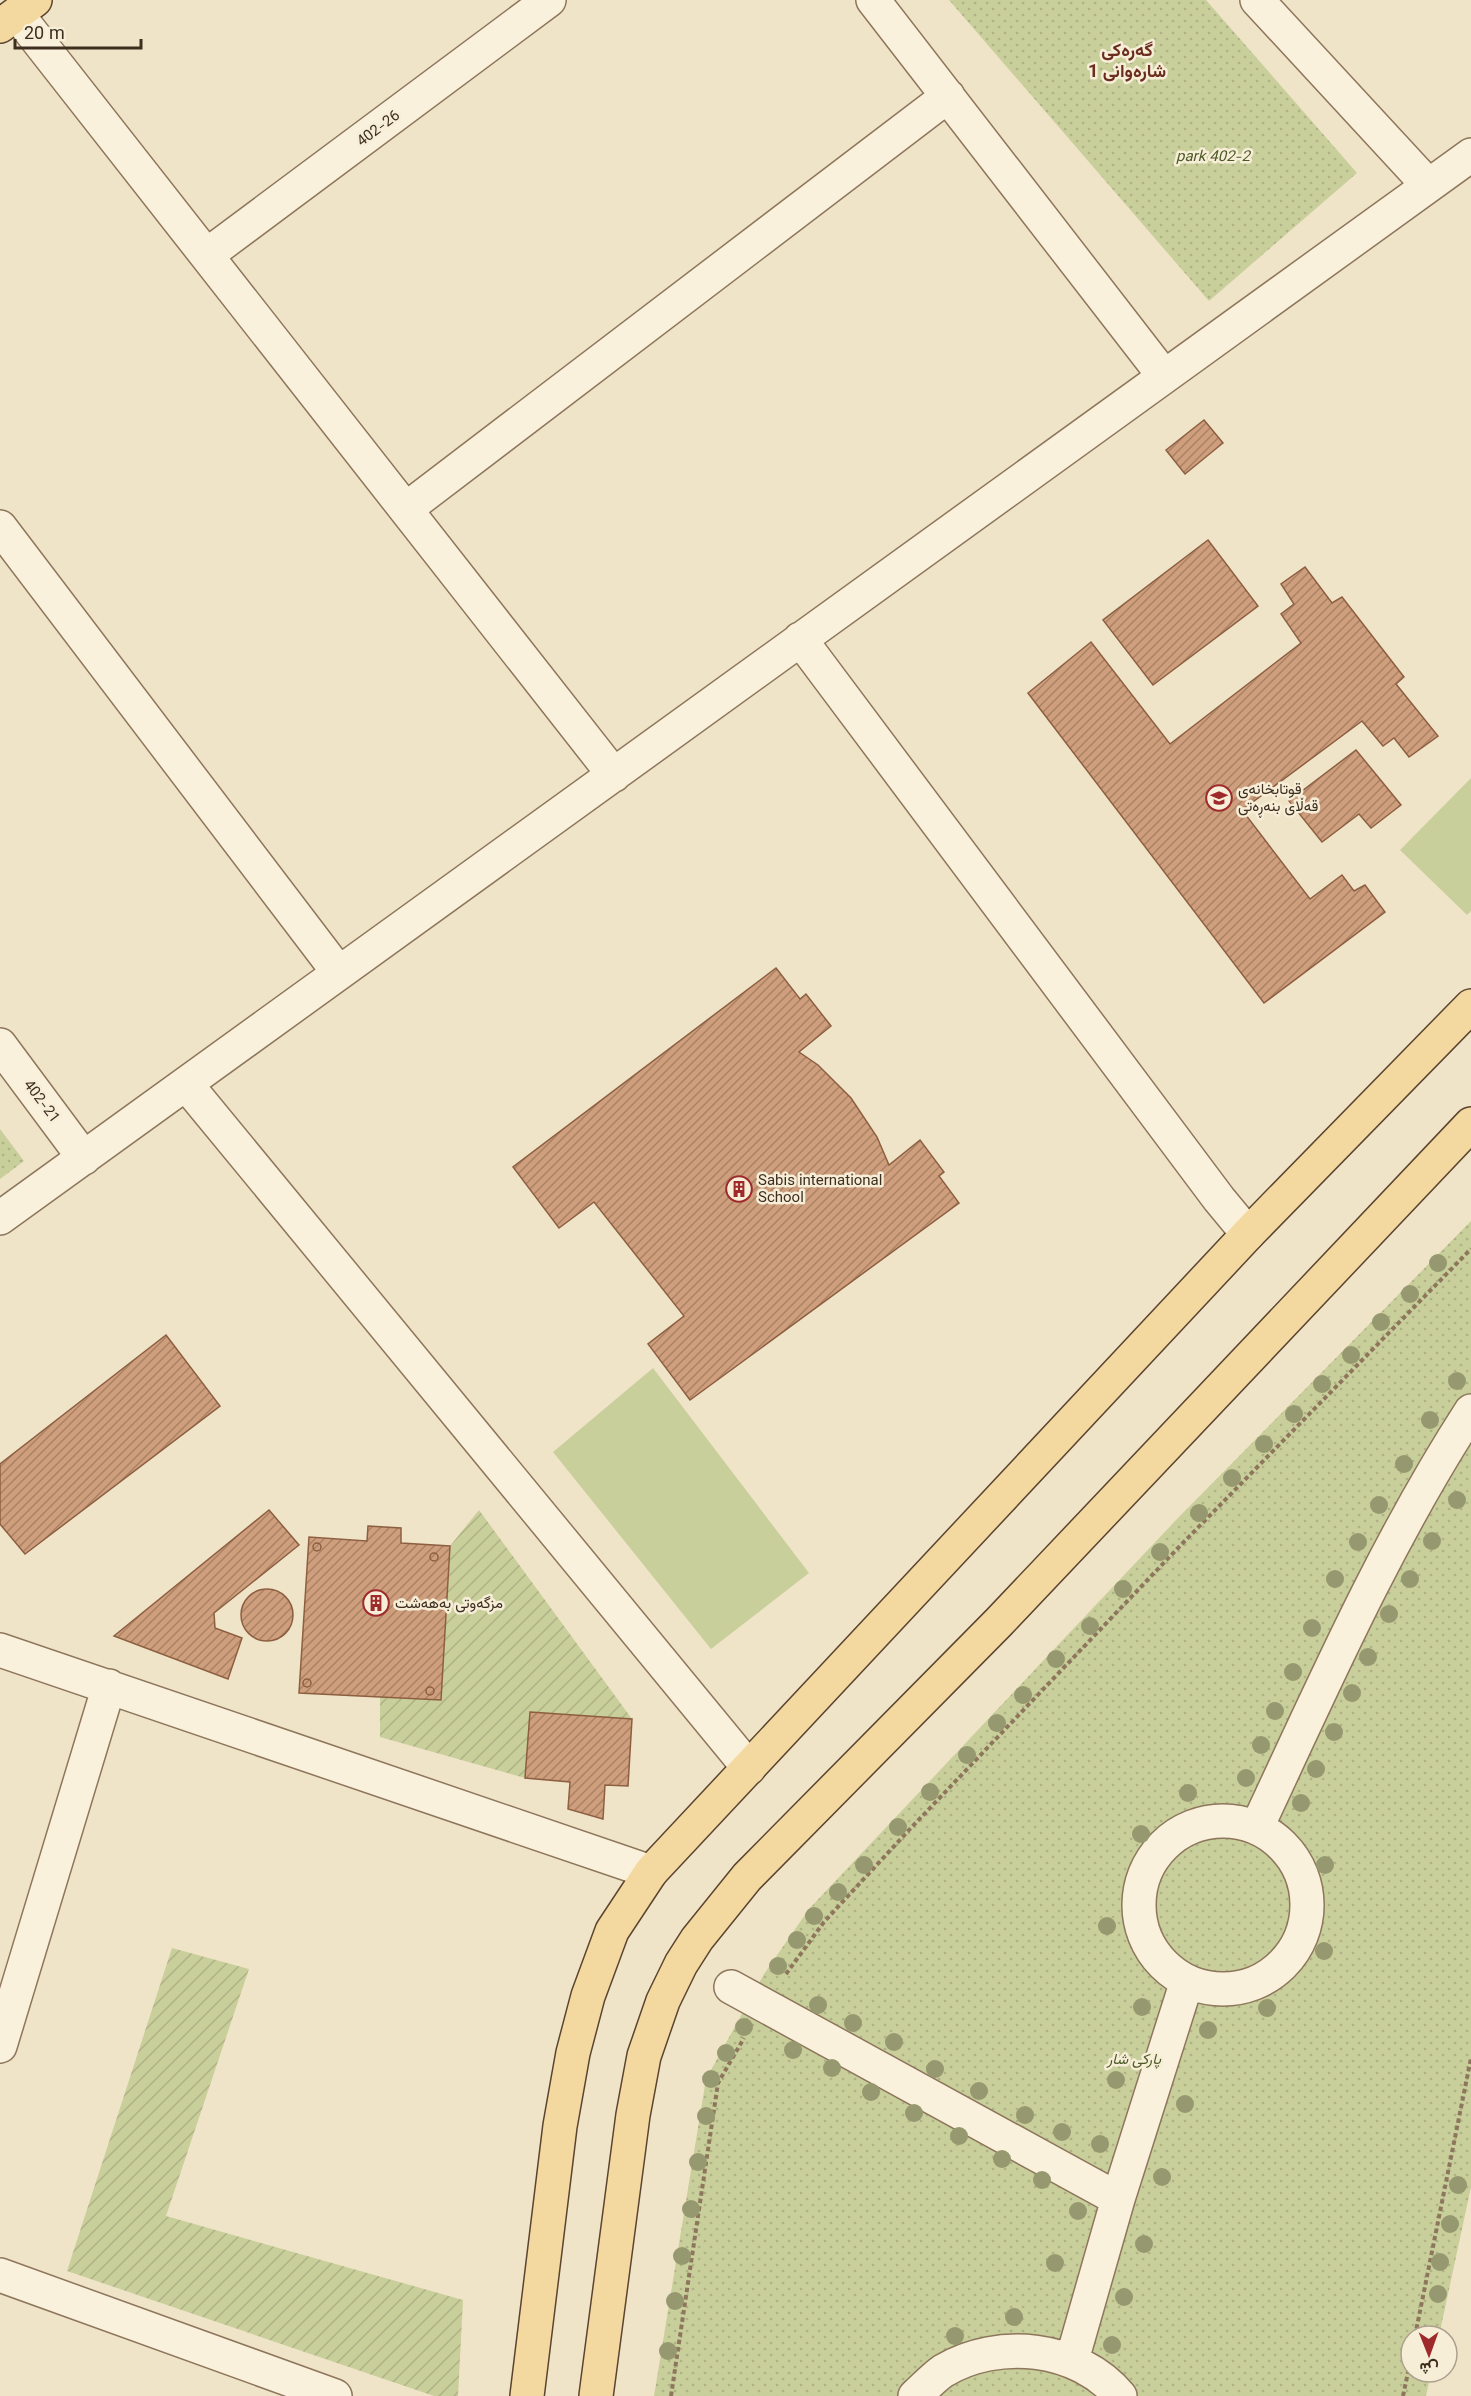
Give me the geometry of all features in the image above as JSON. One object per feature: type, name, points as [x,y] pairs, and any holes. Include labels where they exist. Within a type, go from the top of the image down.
[{"type":"main road","points":[[527,2396],[560,2126],[573,2053],[588,1996],[612,1931],[651,1872],[1248,1234],[1471,1006]]},
{"type":"main road","points":[[596,2396],[633,2115],[644,2056],[663,2001],[681,1964],[698,1939],[747,1877],[999,1622],[1471,1124]]},
{"type":"street","name":"402-26","points":[[207,255],[549,0]]},
{"type":"street","points":[[873,0],[1164,376]]},
{"type":"street","points":[[1257,0],[1428,185]]},
{"type":"street","points":[[17,13],[614,774]]},
{"type":"street","points":[[406,509],[948,96]]},
{"type":"street","points":[[0,1218],[1471,155]]},
{"type":"street","points":[[0,527],[339,973]]},
{"type":"street","points":[[800,639],[1219,1199],[1248,1234]]},
{"type":"street","name":"402-21","points":[[0,1045],[84,1158]]},
{"type":"street","points":[[186,1084],[749,1768]]},
{"type":"street","points":[[1257,1827],[1363,1599],[1446,1449],[1471,1412]]},
{"type":"street","points":[[0,1650],[651,1872]]},
{"type":"street","points":[[0,2046],[109,1686]]},
{"type":"street","points":[[1232,1821],[1257,1827],[1280,1842],[1297,1862],[1307,1887],[1308,1914],[1301,1940],[1286,1962],[1264,1978],[1240,1988],[1213,1988],[1187,1981],[1165,1966],[1149,1945],[1140,1921],[1139,1895],[1146,1870],[1160,1848],[1181,1831],[1206,1822],[1232,1821]]},
{"type":"street","points":[[1072,2360],[1118,2199],[1187,1981]]},
{"type":"street","points":[[731,1987],[1118,2199]]},
{"type":"street","points":[[0,2275],[335,2396]]},
{"type":"street","points":[[915,2396],[942,2372],[983,2354],[1028,2351],[1072,2360],[1110,2384],[1120,2396]]},
{"type":"path","points":[[671,2396],[718,2083],[763,2005],[824,1922],[909,1830],[1177,1549],[1471,1249]]},
{"type":"path","points":[[1417,2324],[1471,2058]]},
{"type":"green space","name":"park 402-2","points":[[949,0],[1206,0],[1357,173],[1209,301]]},
{"type":"green space","points":[[1471,778],[1471,911],[1467,915],[1400,850]]},
{"type":"green space","points":[[0,1129],[24,1161],[0,1179]]},
{"type":"green space","name":"پارکی شار","points":[[1471,1221],[1471,2187],[1442,2324],[1399,2324],[1399,2384],[1428,2384],[1426,2396],[654,2396],[706,2079],[764,1974],[809,1909],[1176,1520]]},
{"type":"green space","points":[[653,1368],[809,1573],[711,1649],[553,1452]]},
{"type":"green space","points":[[479,1510],[632,1719],[530,1712],[525,1778],[380,1737],[380,1697],[441,1700],[450,1546]]},
{"type":"green space","points":[[172,1948],[249,1969],[166,2216],[463,2300],[458,2396],[434,2396],[67,2271]]},
{"type":"building","points":[[1204,420],[1223,443],[1185,474],[1166,450]]},
{"type":"building","points":[[1208,540],[1258,606],[1153,685],[1103,620]]},
{"type":"building","points":[[1305,567],[1332,603],[1342,597],[1404,677],[1396,684],[1438,736],[1409,757],[1394,738],[1383,746],[1362,721],[1242,810],[1310,899],[1342,875],[1354,891],[1365,885],[1385,912],[1264,1003],[1028,693],[1091,642],[1170,744],[1301,643],[1281,614],[1294,604],[1281,584]]},
{"type":"building","points":[[1356,750],[1401,805],[1371,828],[1359,814],[1322,842],[1289,801]]},
{"type":"building","name":"Sabis international School","points":[[776,968],[800,999],[806,994],[831,1026],[799,1052],[818,1065],[851,1098],[877,1137],[889,1165],[920,1140],[944,1172],[939,1176],[959,1203],[690,1400],[648,1344],[684,1316],[594,1202],[559,1228],[513,1167]]},
{"type":"building","points":[[166,1335],[220,1406],[25,1554],[0,1524],[0,1464]]},
{"type":"building","points":[[269,1510],[299,1545],[214,1613],[215,1628],[242,1638],[228,1679],[114,1636]]},
{"type":"building","name":"مزگەوتی بەهەشت","points":[[368,1526],[401,1528],[401,1543],[450,1546],[441,1700],[299,1693],[309,1537],[367,1541]]},
{"type":"building","points":[[317,1543],[321,1547],[317,1551],[313,1547]]},
{"type":"building","points":[[434,1553],[438,1557],[434,1561],[430,1557]]},
{"type":"building","points":[[267,1589],[277,1591],[285,1597],[291,1605],[293,1615],[291,1625],[285,1633],[277,1639],[267,1641],[257,1639],[249,1633],[243,1625],[241,1615],[243,1605],[249,1597],[257,1591]]},
{"type":"building","points":[[307,1679],[311,1683],[307,1687],[303,1683]]},
{"type":"building","points":[[430,1687],[434,1691],[430,1695],[426,1691]]},
{"type":"building","points":[[530,1712],[632,1719],[628,1786],[605,1785],[603,1819],[568,1809],[570,1782],[525,1778]]},
{"type":"place","name":"قوتابخانەی قەڵای بنەڕەتی","points":[[1219,798]]},
{"type":"place","name":"Sabis international School","points":[[739,1189]]},
{"type":"place","name":"مزگەوتی بەهەشت","points":[[376,1603]]},
{"type":"district","name":"گەرەکی شارەوانی 1","points":[[1127,60]]}]
